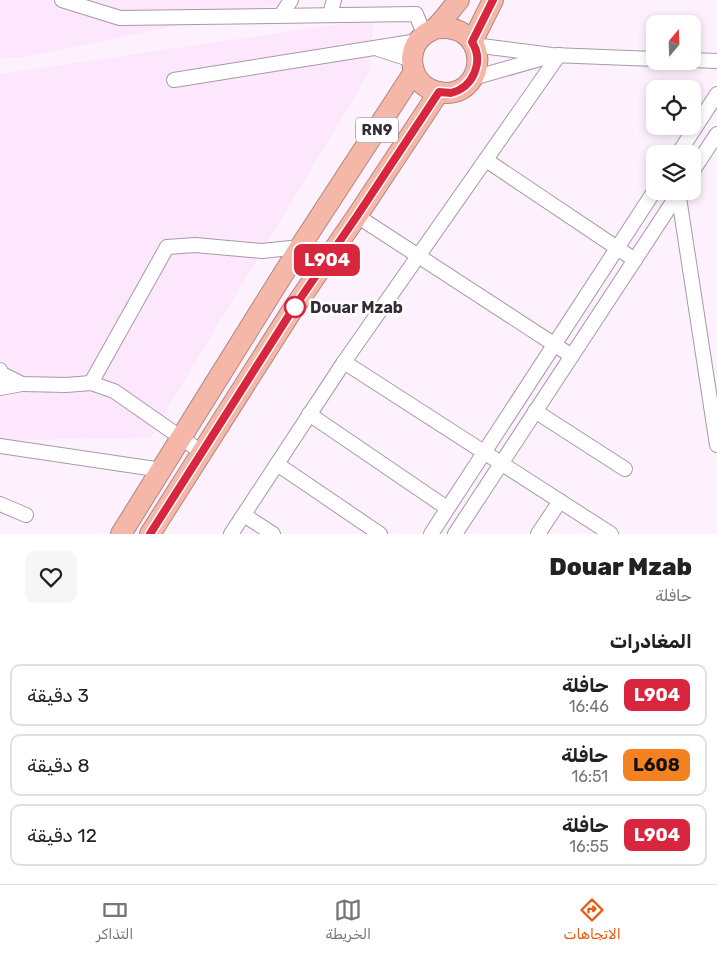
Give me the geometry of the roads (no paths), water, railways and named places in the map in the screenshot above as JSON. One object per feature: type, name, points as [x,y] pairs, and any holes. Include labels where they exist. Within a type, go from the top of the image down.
[{"type":"highway","name":"RN9","points":[[120,534],[162,470],[180,437],[300,246],[420,47],[459,0]]},
{"type":"highway","points":[[473,44],[493,0]]},
{"type":"highway","points":[[444,27],[455,29],[464,34],[473,44],[477,56],[477,67],[473,78],[465,86],[451,93],[439,92],[429,89],[420,82],[420,47],[444,27]]},
{"type":"highway","name":"RN9","points":[[157,532],[203,453],[293,309],[439,92]]},
{"type":"street","points":[[62,0],[120,18],[416,14],[420,47]]},
{"type":"street","points":[[281,15],[291,0]]},
{"type":"street","points":[[330,14],[334,0]]},
{"type":"street","points":[[473,44],[556,55],[646,59]]},
{"type":"street","points":[[174,80],[375,48],[420,47]]},
{"type":"street","points":[[375,48],[420,47]]},
{"type":"street","points":[[473,78],[556,55]]},
{"type":"street","points":[[231,534],[344,362],[486,160],[556,55]]},
{"type":"street","points":[[701,60],[717,61]]},
{"type":"street","points":[[684,145],[717,94]]},
{"type":"street","points":[[701,158],[717,134]]},
{"type":"street","points":[[486,160],[635,260]]},
{"type":"street","points":[[430,534],[648,200]]},
{"type":"street","points":[[455,534],[674,200]]},
{"type":"street","points":[[680,200],[712,373],[717,445]]},
{"type":"street","points":[[357,216],[572,356]]},
{"type":"street","points":[[90,383],[167,247],[195,245],[262,251],[300,246]]},
{"type":"street","points":[[344,362],[611,534]]},
{"type":"street","points":[[0,370],[2,374],[22,384]]},
{"type":"street","points":[[0,388],[22,384],[90,383],[114,391],[203,453]]},
{"type":"street","points":[[535,411],[625,470]]},
{"type":"street","points":[[309,414],[447,508]]},
{"type":"street","points":[[0,446],[162,470]]},
{"type":"street","points":[[277,464],[380,534]]},
{"type":"street","points":[[538,534],[560,500]]},
{"type":"street","points":[[0,504],[26,515]]},
{"type":"street","points":[[244,515],[273,534]]},
{"type":"place","name":"Douar Mzab","points":[[295,307]]}]
